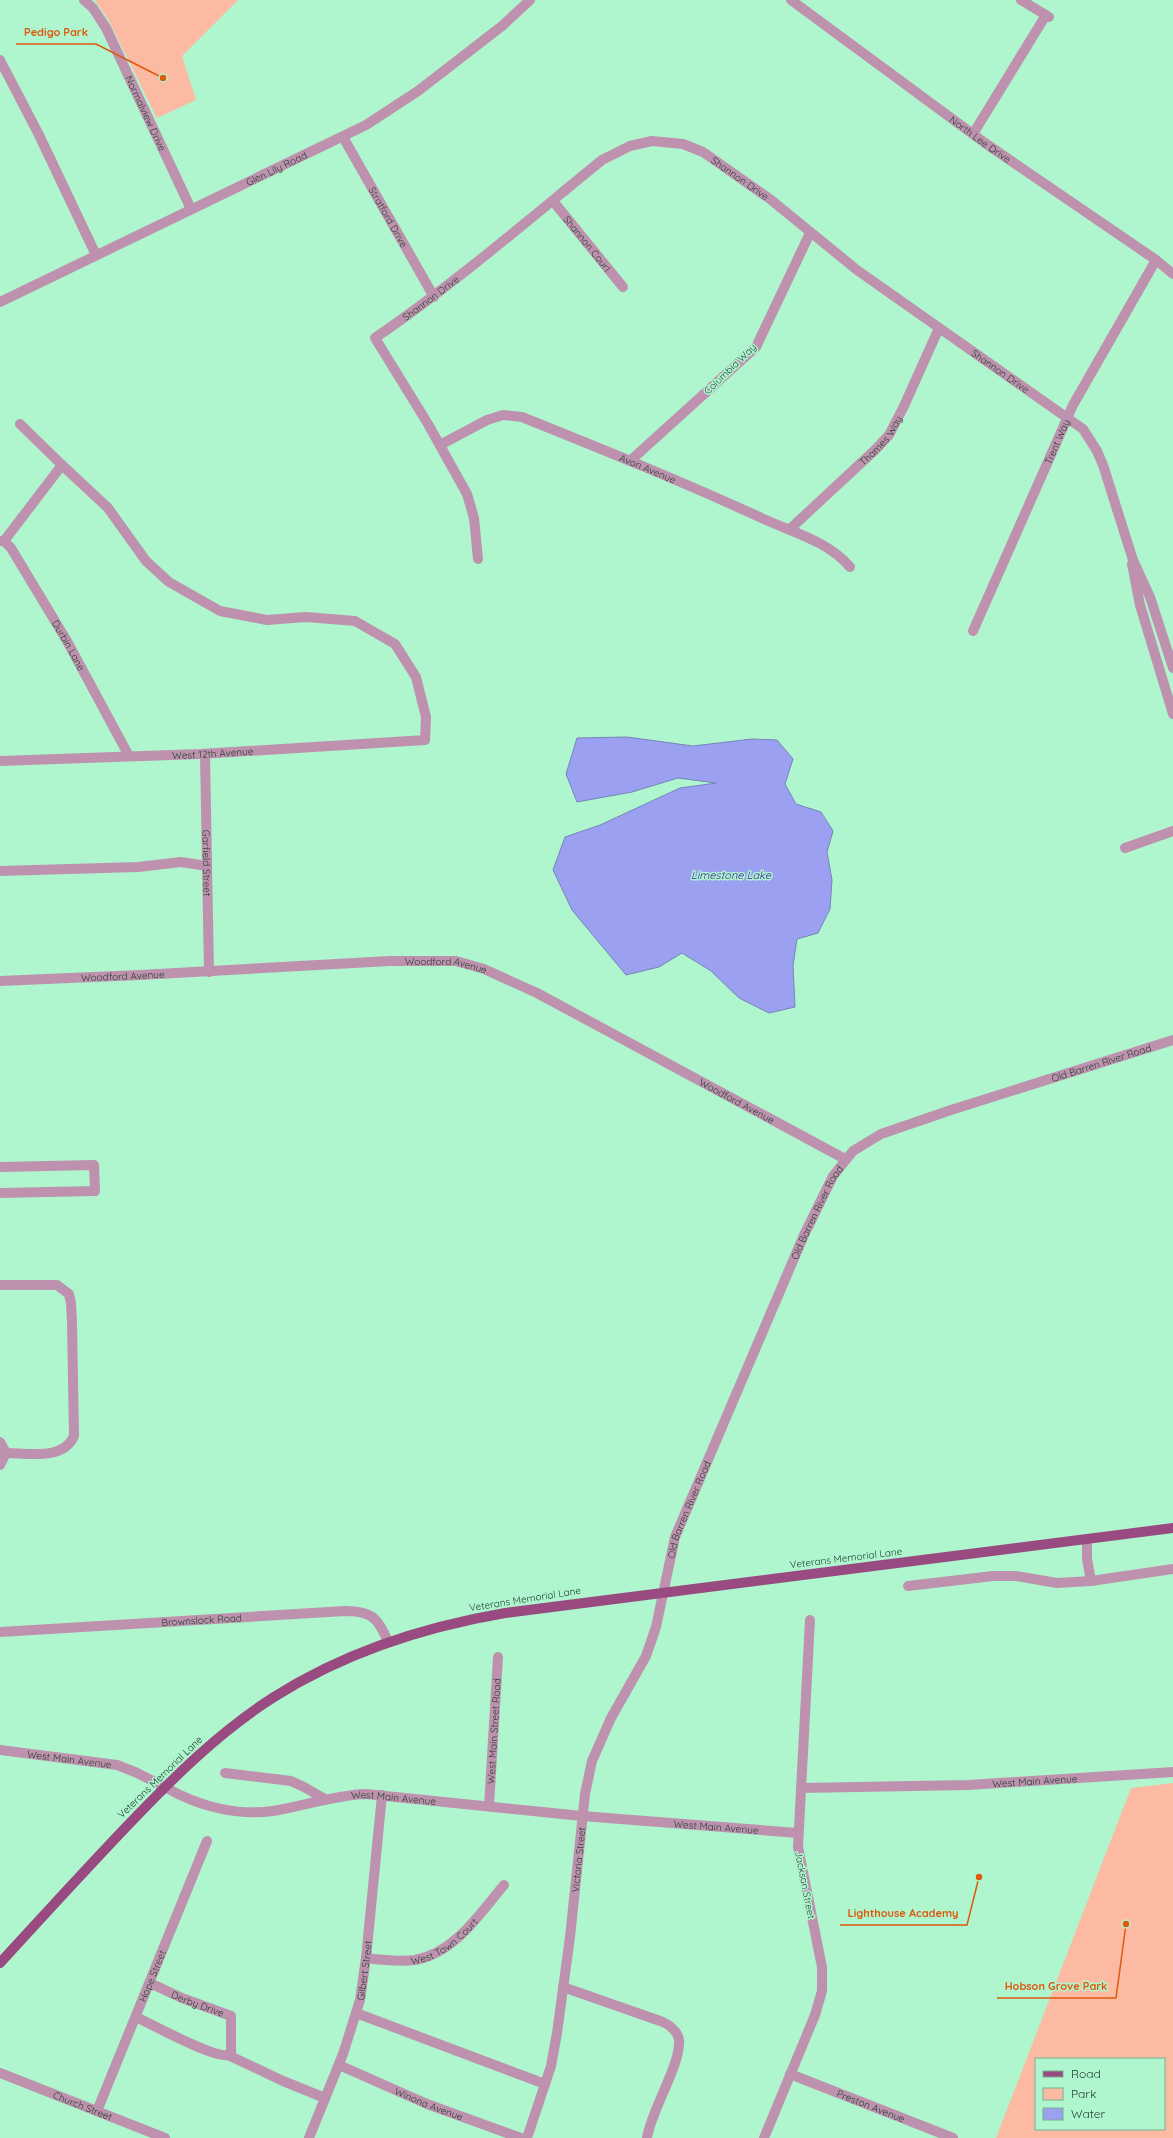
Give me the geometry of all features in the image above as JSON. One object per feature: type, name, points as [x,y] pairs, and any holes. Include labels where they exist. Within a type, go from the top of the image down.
[{"type":"main road","name":"Veterans Memorial Lane","points":[[0,1962],[165,1787],[211,1744],[272,1698],[323,1670],[388,1642],[424,1630],[474,1618],[662,1592],[1173,1528]]},
{"type":"street","name":"Normalview Drive","points":[[84,0],[93,8],[106,28],[191,209]]},
{"type":"street","name":"Glen Lily Road","points":[[0,302],[343,137],[381,116],[418,91],[502,26],[530,0]]},
{"type":"street","name":"North Lee Drive","points":[[791,0],[973,134],[1156,260],[1173,274]]},
{"type":"street","points":[[973,134],[1048,16],[1021,0]]},
{"type":"street","points":[[0,60],[39,134],[96,255]]},
{"type":"street","name":"Stratford Drive","points":[[343,137],[434,297]]},
{"type":"street","name":"Shannon Drive","points":[[440,445],[375,338],[434,297],[602,160],[637,143],[668,141],[690,146],[716,160],[770,199],[857,270],[1067,416],[1083,429],[1097,451],[1133,560],[1150,597],[1173,668]]},
{"type":"street","name":"Shannon Court","points":[[553,201],[623,287]]},
{"type":"street","name":"Columbia Way","points":[[630,461],[756,347],[810,233]]},
{"type":"street","name":"Trent Way","points":[[973,631],[1067,416],[1156,260]]},
{"type":"street","name":"Thames Way","points":[[790,529],[875,450],[889,435],[904,406],[939,328]]},
{"type":"street","name":"Avon Avenue","points":[[440,445],[487,420],[510,414],[522,417],[790,529],[840,555],[850,566]]},
{"type":"street","points":[[2,541],[62,465],[20,424]]},
{"type":"street","points":[[440,445],[461,482],[472,506],[478,560]]},
{"type":"street","name":"West 12th Avenue","points":[[0,761],[205,754],[425,740],[426,717],[416,677],[395,644],[355,621],[306,617],[267,620],[220,611],[169,582],[146,561],[108,508],[62,465]]},
{"type":"street","name":"Durbin Lane","points":[[2,541],[13,551],[67,641],[129,756]]},
{"type":"street","name":"Shannon Drive","points":[[1133,560],[1136,592],[1169,687],[1173,714]]},
{"type":"street","name":"Garfield Street","points":[[205,754],[209,972]]},
{"type":"street","points":[[1125,848],[1173,832]]},
{"type":"street","points":[[0,871],[138,867],[181,862],[207,866]]},
{"type":"street","name":"Woodford Avenue","points":[[0,980],[209,972],[407,960],[441,960],[471,964],[537,993],[845,1159]]},
{"type":"street","points":[[0,975],[0,980]]},
{"type":"street","name":"Old Barren River Road","points":[[662,1592],[672,1547],[680,1525],[804,1235],[826,1188],[845,1159],[868,1140],[897,1128],[1173,1040]]},
{"type":"street","points":[[0,1167],[94,1165],[95,1192],[0,1193]]},
{"type":"street","points":[[0,1285],[57,1285],[69,1294],[72,1323],[74,1436],[71,1443],[63,1450],[54,1453],[6,1453]]},
{"type":"street","points":[[0,1442],[6,1453]]},
{"type":"street","points":[[0,1465],[6,1453]]},
{"type":"street","points":[[1087,1539],[1087,1559],[1090,1581]]},
{"type":"street","points":[[908,1586],[993,1576],[1016,1576],[1057,1583],[1090,1581],[1173,1569]]},
{"type":"street","name":"Victoria Street","points":[[527,2138],[545,2084],[557,2033],[587,1780],[597,1747],[611,1718],[646,1656],[656,1627],[662,1592]]},
{"type":"street","name":"Brownslock Road","points":[[0,1632],[344,1611],[363,1612],[372,1616],[383,1630],[388,1642]]},
{"type":"street","name":"Jackson Street","points":[[764,2138],[815,2015],[822,1983],[819,1950],[800,1863],[798,1833],[810,1620]]},
{"type":"street","name":"West Main Street Road","points":[[490,1806],[498,1657]]},
{"type":"street","name":"West Main Avenue","points":[[0,1750],[117,1765],[205,1805],[237,1811],[273,1811],[325,1799],[357,1794],[382,1795],[582,1816],[798,1833]]},
{"type":"street","name":"West Main Avenue","points":[[800,1788],[968,1785],[1173,1772]]},
{"type":"street","points":[[225,1773],[291,1781],[325,1799]]},
{"type":"street","name":"Gilbert Street","points":[[309,2138],[339,2065],[356,2013],[366,1958],[382,1795]]},
{"type":"street","name":"Hope Street","points":[[97,2111],[207,1841]]},
{"type":"street","name":"West Town Court","points":[[366,1958],[395,1961],[415,1960],[443,1950],[468,1928],[504,1885]]},
{"type":"street","name":"Derby Drive","points":[[150,1983],[186,2000],[231,2016],[231,2053],[228,2055]]},
{"type":"street","points":[[563,1987],[663,2022],[676,2033],[679,2040],[676,2059],[647,2138]]},
{"type":"street","points":[[356,2013],[545,2084]]},
{"type":"street","points":[[136,2017],[215,2053],[228,2055],[283,2081],[325,2098]]},
{"type":"street","name":"Winona Avenue","points":[[339,2065],[427,2104],[521,2138]]},
{"type":"street","name":"Church Street","points":[[0,2073],[165,2138]]},
{"type":"street","name":"Preston Avenue","points":[[790,2074],[953,2138]]},
{"type":"green space","points":[[95,0],[238,0],[182,56],[196,100],[157,118],[108,19]]},
{"type":"green space","points":[[1173,1783],[1173,2138],[996,2138],[1131,1788]]},
{"type":"water","name":"Limestone Lake","points":[[627,737],[693,746],[752,739],[777,740],[793,759],[785,784],[796,804],[821,812],[833,831],[827,852],[832,880],[830,909],[818,933],[797,939],[793,965],[795,1007],[769,1013],[739,998],[711,971],[682,953],[659,967],[626,975],[572,910],[553,870],[565,837],[600,825],[680,788],[716,783],[678,778],[632,792],[577,802],[566,774],[577,738]]},
{"type":"place","name":"Pedigo Park","points":[[163,78]]},
{"type":"place","name":"Lighthouse Academy","points":[[979,1877]]},
{"type":"place","name":"Hobson Grove Park","points":[[1126,1924]]}]
